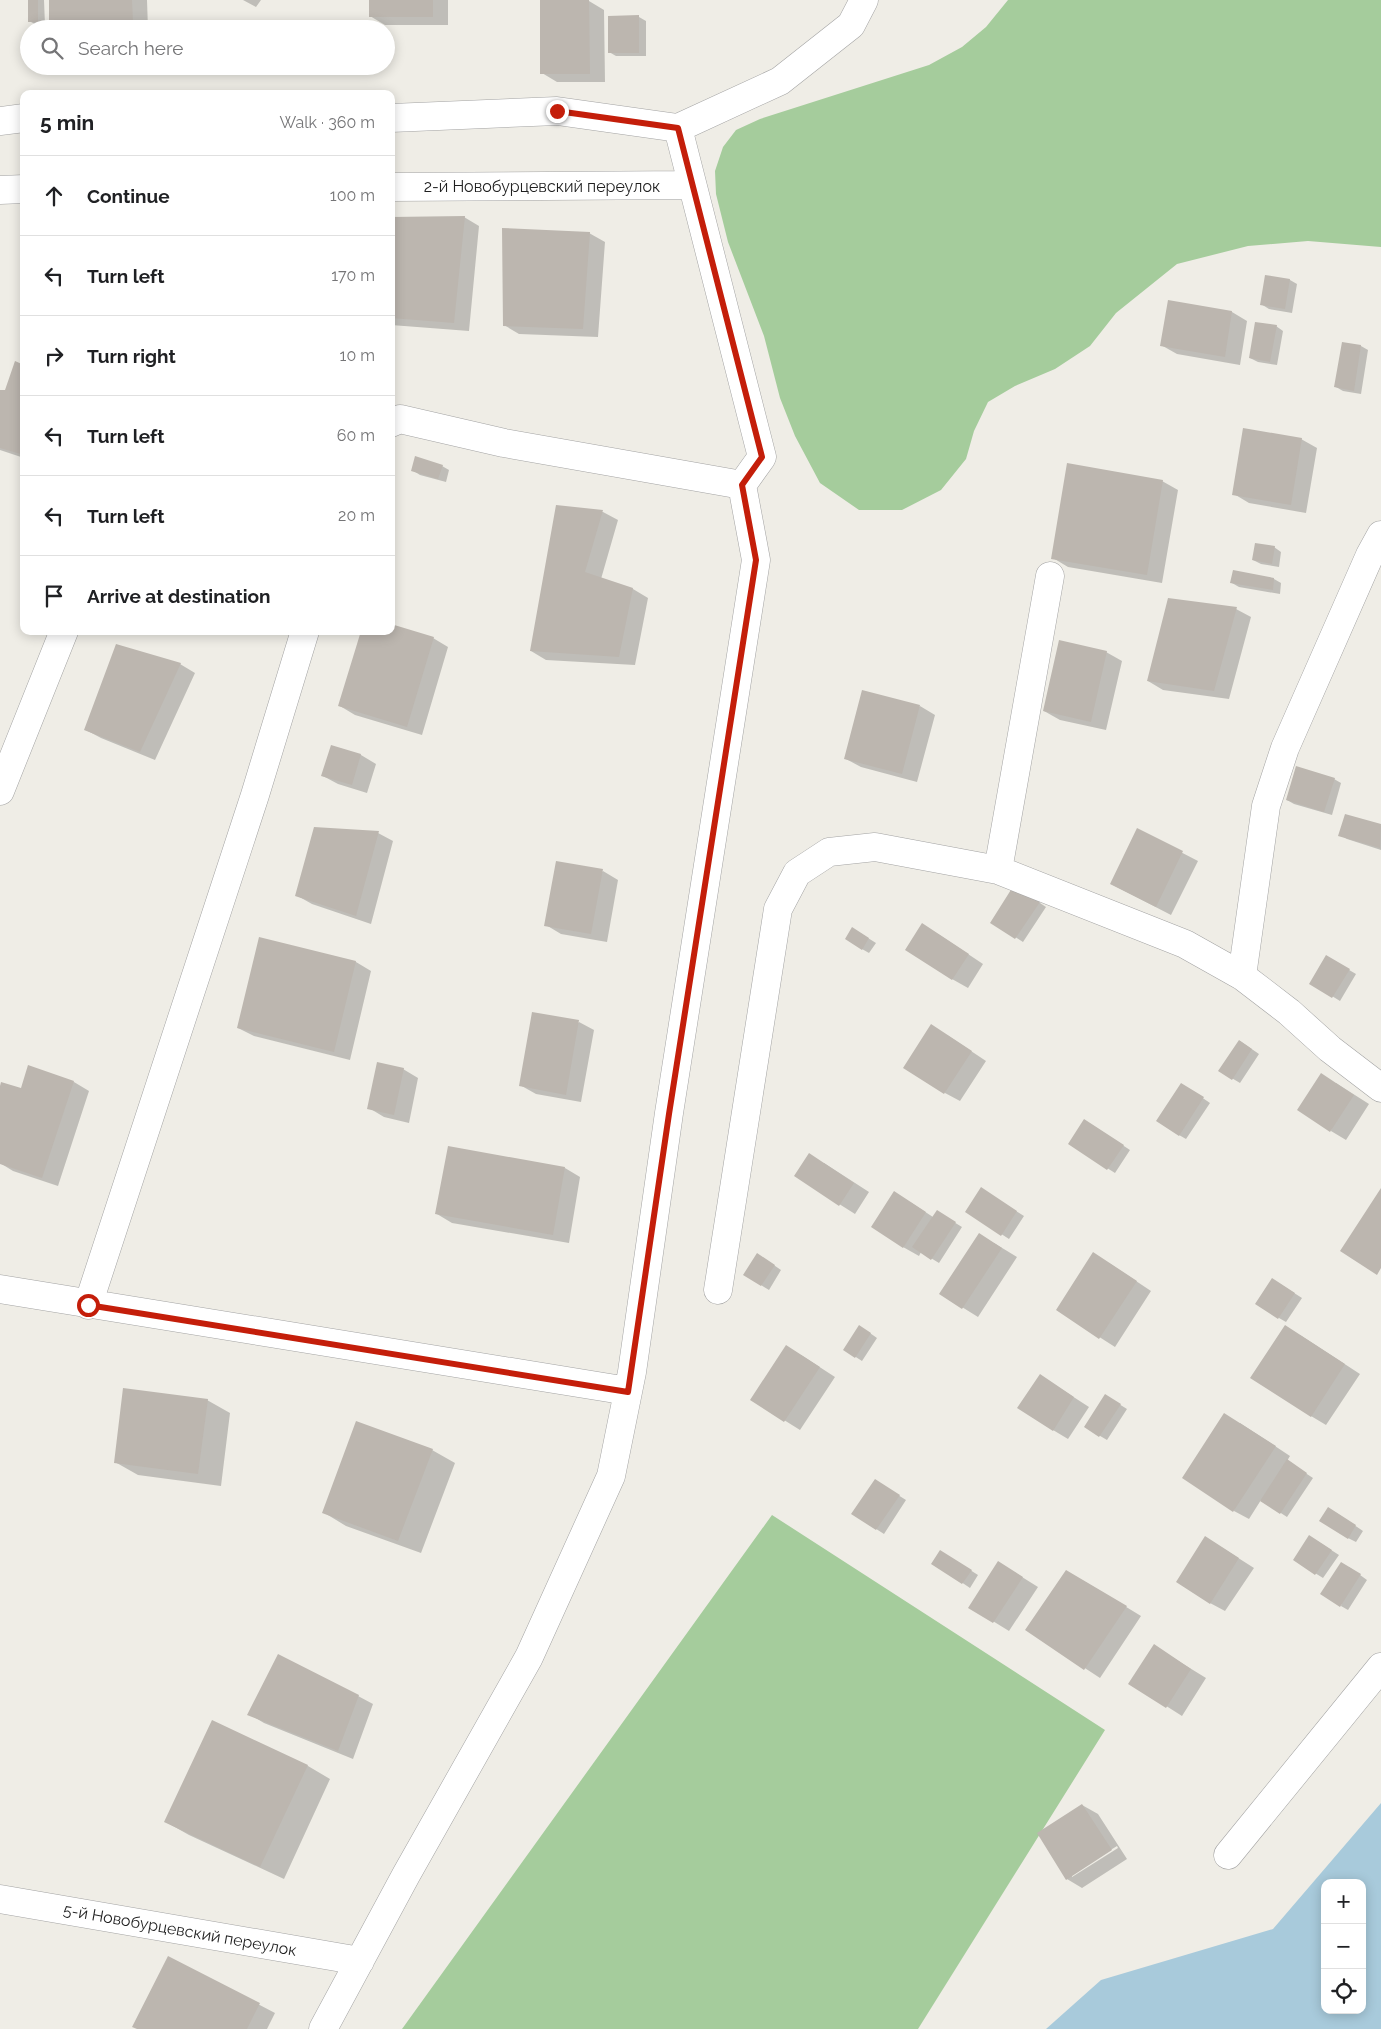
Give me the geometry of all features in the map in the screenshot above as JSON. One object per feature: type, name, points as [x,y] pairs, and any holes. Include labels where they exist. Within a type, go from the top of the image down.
[{"type":"street","points":[[395,118],[557,111],[678,128],[780,81],[852,25],[864,0]]},
{"type":"street","points":[[0,121],[20,118]]},
{"type":"street","points":[[323,2029],[410,1866],[529,1657],[611,1476],[628,1392],[669,1114],[756,560],[742,485],[762,457],[678,128]]},
{"type":"street","name":"2-й Новобурцевский переулок","points":[[395,187],[692,185]]},
{"type":"street","points":[[0,190],[20,190]]},
{"type":"street","points":[[395,421],[400,419],[504,443],[742,485]]},
{"type":"street","points":[[1242,976],[1266,806],[1285,748],[1370,555],[1381,535]]},
{"type":"street","points":[[998,870],[1050,576]]},
{"type":"street","points":[[0,790],[62,635]]},
{"type":"street","points":[[88,1305],[255,795],[304,635]]},
{"type":"street","points":[[718,1290],[778,909],[797,873],[829,852],[875,846],[998,870],[1185,944],[1242,976],[1381,1088]]},
{"type":"street","points":[[0,1290],[628,1392]]},
{"type":"street","points":[[1228,1854],[1381,1667]]},
{"type":"street","name":"5-й Новобурцевский переулок","points":[[0,1898],[360,1961]]},
{"type":"green space","points":[[1008,0],[1381,0],[1381,247],[1308,241],[1248,246],[1177,264],[1116,313],[1090,346],[1055,369],[1015,386],[988,402],[974,431],[966,459],[941,490],[902,510],[859,510],[820,483],[795,436],[780,398],[764,336],[728,242],[716,194],[715,171],[723,147],[736,130],[760,119],[929,65],[962,47],[986,27]]},
{"type":"green space","points":[[772,1515],[1105,1730],[918,2029],[402,2029]]},
{"type":"water","points":[[1381,1803],[1381,2029],[1046,2029],[1101,1980],[1273,1929]]},
{"type":"building","points":[[28,0],[38,0],[38,20],[28,20]]},
{"type":"building","points":[[49,0],[132,0],[133,20],[49,20]]},
{"type":"building","points":[[369,0],[433,0],[433,17],[369,17]]},
{"type":"building","points":[[540,0],[589,0],[590,74],[540,74]]},
{"type":"building","points":[[639,15],[639,53],[608,53],[608,16]]},
{"type":"building","points":[[465,216],[454,323],[395,318],[395,217]]},
{"type":"building","points":[[502,228],[590,232],[583,329],[503,326]]},
{"type":"building","points":[[1265,275],[1290,279],[1285,309],[1260,305]]},
{"type":"building","points":[[1168,300],[1232,311],[1225,357],[1160,346]]},
{"type":"building","points":[[1255,322],[1277,325],[1270,362],[1249,358]]},
{"type":"building","points":[[1342,342],[1361,345],[1354,391],[1334,387]]},
{"type":"building","points":[[15,361],[20,363],[20,454],[0,448],[0,390],[5,390]]},
{"type":"building","points":[[1243,428],[1302,438],[1291,505],[1232,495]]},
{"type":"building","points":[[415,456],[443,465],[438,479],[411,471]]},
{"type":"building","points":[[1067,463],[1163,480],[1147,575],[1051,559]]},
{"type":"building","points":[[556,505],[603,510],[585,572],[633,588],[619,657],[530,651]]},
{"type":"building","points":[[1255,543],[1275,546],[1272,564],[1252,560]]},
{"type":"building","points":[[1233,570],[1274,578],[1273,590],[1230,583]]},
{"type":"building","points":[[1168,598],[1237,607],[1214,691],[1147,681]]},
{"type":"building","points":[[395,625],[434,637],[407,727],[338,706],[360,635],[395,635]]},
{"type":"building","points":[[1059,640],[1107,651],[1091,722],[1043,711]]},
{"type":"building","points":[[116,644],[181,663],[140,752],[84,730]]},
{"type":"building","points":[[862,690],[920,705],[902,774],[844,759]]},
{"type":"building","points":[[331,745],[361,754],[352,785],[321,776]]},
{"type":"building","points":[[1296,766],[1335,778],[1324,812],[1286,800]]},
{"type":"building","points":[[1345,814],[1381,824],[1380,848],[1338,836]]},
{"type":"building","points":[[314,827],[379,831],[356,916],[295,896]]},
{"type":"building","points":[[1137,828],[1183,851],[1156,907],[1110,884]]},
{"type":"building","points":[[556,861],[603,869],[591,934],[544,926]]},
{"type":"building","points":[[1014,885],[1040,902],[1015,939],[990,923]]},
{"type":"building","points":[[922,923],[969,954],[952,980],[905,950]]},
{"type":"building","points":[[852,927],[869,938],[862,950],[845,939]]},
{"type":"building","points":[[259,937],[356,961],[334,1052],[237,1028]]},
{"type":"building","points":[[1326,955],[1350,969],[1332,998],[1309,984]]},
{"type":"building","points":[[532,1012],[579,1020],[566,1095],[519,1086]]},
{"type":"building","points":[[931,1024],[972,1051],[944,1094],[903,1068]]},
{"type":"building","points":[[1239,1040],[1252,1049],[1232,1080],[1218,1071]]},
{"type":"building","points":[[377,1062],[404,1068],[394,1115],[367,1109]]},
{"type":"building","points":[[28,1065],[74,1081],[42,1178],[0,1164],[1,1082],[21,1088]]},
{"type":"building","points":[[1321,1073],[1354,1095],[1330,1132],[1297,1110]]},
{"type":"building","points":[[1181,1083],[1204,1097],[1179,1136],[1156,1121]]},
{"type":"building","points":[[1084,1119],[1124,1145],[1107,1170],[1068,1144]]},
{"type":"building","points":[[448,1146],[565,1167],[553,1235],[435,1214]]},
{"type":"building","points":[[809,1153],[854,1183],[839,1206],[794,1176]]},
{"type":"building","points":[[981,1187],[1017,1211],[1001,1236],[965,1212]]},
{"type":"building","points":[[1381,1188],[1381,1268],[1377,1275],[1340,1251]]},
{"type":"building","points":[[894,1191],[926,1212],[903,1248],[871,1227]]},
{"type":"building","points":[[937,1210],[956,1222],[931,1260],[912,1247]]},
{"type":"building","points":[[979,1233],[1002,1248],[962,1309],[939,1294]]},
{"type":"building","points":[[1093,1252],[1137,1281],[1099,1339],[1056,1310]]},
{"type":"building","points":[[757,1253],[775,1265],[761,1286],[743,1275]]},
{"type":"building","points":[[1272,1278],[1295,1293],[1278,1319],[1255,1304]]},
{"type":"building","points":[[859,1325],[871,1333],[855,1358],[843,1350]]},
{"type":"building","points":[[1285,1325],[1345,1364],[1311,1417],[1250,1378]]},
{"type":"building","points":[[786,1345],[820,1367],[784,1422],[750,1400]]},
{"type":"building","points":[[1040,1374],[1074,1397],[1053,1431],[1017,1408]]},
{"type":"building","points":[[123,1388],[208,1399],[198,1474],[114,1463]]},
{"type":"building","points":[[1105,1394],[1121,1404],[1099,1437],[1084,1427]]},
{"type":"building","points":[[1224,1413],[1276,1446],[1233,1512],[1182,1478]]},
{"type":"building","points":[[356,1421],[433,1449],[398,1541],[322,1513]]},
{"type":"building","points":[[1287,1459],[1307,1473],[1280,1514],[1260,1501]]},
{"type":"building","points":[[875,1479],[900,1495],[876,1530],[851,1514]]},
{"type":"building","points":[[1328,1507],[1356,1525],[1348,1539],[1319,1521]]},
{"type":"building","points":[[1309,1535],[1332,1550],[1315,1575],[1293,1560]]},
{"type":"building","points":[[1205,1536],[1239,1558],[1210,1604],[1176,1582]]},
{"type":"building","points":[[940,1550],[972,1570],[962,1584],[931,1564]]},
{"type":"building","points":[[998,1561],[1023,1577],[993,1623],[968,1608]]},
{"type":"building","points":[[1341,1562],[1361,1574],[1340,1607],[1320,1594]]},
{"type":"building","points":[[1066,1570],[1127,1606],[1084,1670],[1025,1630]]},
{"type":"building","points":[[1154,1644],[1191,1669],[1166,1708],[1128,1684]]},
{"type":"building","points":[[278,1654],[359,1695],[338,1751],[247,1715]]},
{"type":"building","points":[[212,1720],[308,1765],[260,1867],[164,1822]]},
{"type":"building","points":[[1082,1804],[1112,1850],[1066,1880],[1037,1833]]},
{"type":"building","points":[[168,1956],[260,2003],[247,2029],[137,2029],[132,2027]]},
{"type":"route","points":[[88,1305],[628,1392],[669,1114],[756,560],[742,485],[762,457],[678,128],[557,111]]}]
